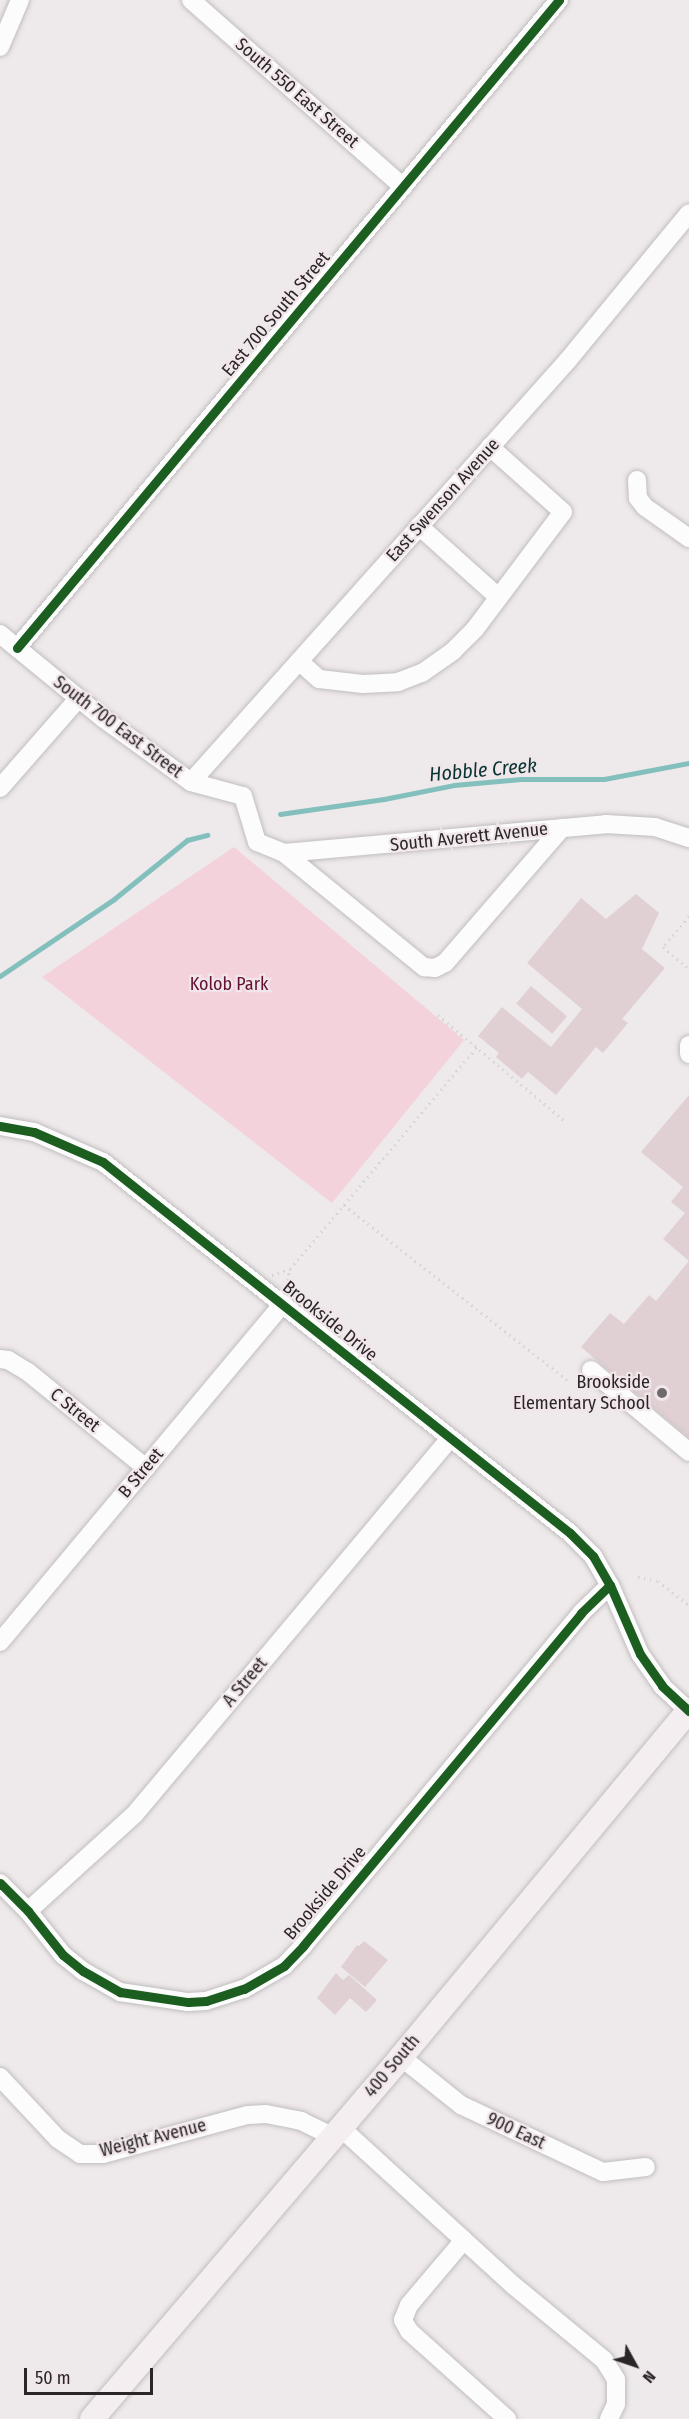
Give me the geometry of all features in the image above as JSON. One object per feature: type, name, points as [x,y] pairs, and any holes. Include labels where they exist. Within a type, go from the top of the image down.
[{"type":"main road","name":"400 South","points":[[92,2419],[401,2057],[689,1711]]},
{"type":"street","points":[[0,47],[20,0]]},
{"type":"street","name":"South 550 East Street","points":[[191,0],[403,187]]},
{"type":"street","name":"East 700 South Street","points":[[17,648],[560,0]]},
{"type":"street","name":"East Swenson Avenue","points":[[190,782],[568,360],[689,213]]},
{"type":"street","points":[[299,661],[319,679],[363,684],[398,682],[422,673],[453,651],[475,629],[563,512],[490,447]]},
{"type":"street","points":[[637,480],[638,498],[645,507],[689,538]]},
{"type":"street","points":[[419,526],[498,597]]},
{"type":"street","name":"South 700 East Street","points":[[0,634],[78,699],[190,782],[243,796],[256,835]]},
{"type":"street","points":[[0,788],[78,699]]},
{"type":"street","name":"South Averett Avenue","points":[[256,835],[257,842],[284,853],[311,853],[562,828],[630,824],[655,827],[689,838]]},
{"type":"street","points":[[284,853],[424,967],[435,968],[446,963],[562,828]]},
{"type":"street","points":[[689,1045],[689,1054]]},
{"type":"street","name":"Brookside Drive","points":[[0,1126],[34,1131],[103,1162],[285,1296],[449,1439],[570,1533],[593,1556],[610,1585],[640,1654],[662,1686],[689,1711]]},
{"type":"street","name":"B Street","points":[[0,1642],[146,1468],[285,1296]]},
{"type":"street","name":"C Street","points":[[0,1359],[8,1360],[28,1372],[146,1468]]},
{"type":"street","points":[[591,1370],[689,1452]]},
{"type":"street","name":"A Street","points":[[28,1911],[134,1815],[449,1439]]},
{"type":"street","name":"Brookside Drive","points":[[0,1883],[28,1911],[63,1955],[83,1971],[120,1992],[188,2002],[206,2001],[254,1983],[284,1966],[303,1946],[574,1622],[610,1585]]},
{"type":"street","name":"900 East","points":[[401,2057],[461,2105],[603,2172],[646,2167]]},
{"type":"street","name":"Weight Avenue","points":[[0,2077],[58,2139],[80,2154],[103,2154],[248,2115],[266,2114],[301,2121],[336,2132],[464,2240],[513,2285],[604,2360],[616,2379],[616,2404],[609,2419]]},
{"type":"street","points":[[464,2240],[409,2305],[403,2320],[409,2331],[507,2419]]},
{"type":"path","points":[[689,916],[663,947],[689,969]]},
{"type":"path","points":[[438,1015],[567,1123]]},
{"type":"path","points":[[285,1296],[290,1269],[477,1047]]},
{"type":"path","points":[[344,1205],[570,1382]]},
{"type":"path","points":[[270,1275],[290,1269]]},
{"type":"path","points":[[638,1577],[658,1581],[689,1605]]},
{"type":"green space","name":"Kolob Park","points":[[234,847],[464,1040],[332,1203],[42,977]]},
{"type":"building","points":[[636,894],[659,913],[642,949],[665,968],[622,1019],[628,1023],[603,1053],[596,1047],[556,1095],[528,1072],[522,1079],[496,1057],[499,1053],[478,1036],[502,1007],[551,1047],[582,1009],[527,963],[581,898],[606,919]]},
{"type":"building","points":[[531,986],[567,1016],[552,1034],[516,1004]]},
{"type":"building","points":[[689,1095],[689,1261],[663,1239],[685,1213],[671,1202],[683,1187],[641,1152]]},
{"type":"building","name":"Brookside Elementary School","points":[[689,1261],[689,1438],[581,1347],[610,1313],[624,1324],[649,1295],[656,1301]]},
{"type":"building","points":[[364,1941],[388,1960],[365,1987],[341,1967],[357,1945],[359,1946]]},
{"type":"building","points":[[336,1973],[343,1980],[349,1975],[377,2000],[366,2012],[350,1998],[335,2015],[317,1998]]},
{"type":"waterway","name":"Hobble Creek","points":[[280,814],[384,799],[454,785],[521,779],[604,779],[689,763]]},
{"type":"waterway","name":"Hobble Creek","points":[[0,976],[114,899],[187,840],[207,835]]},
{"type":"cycle path","points":[[17,648],[559,0]]},
{"type":"cycle path","points":[[0,1126],[34,1132],[103,1162],[570,1533],[593,1556],[610,1585],[640,1654],[662,1686],[689,1711]]},
{"type":"cycle path","points":[[0,1883],[28,1911],[63,1955],[83,1971],[120,1992],[188,2002],[206,2001],[244,1989],[284,1966],[303,1946],[581,1613],[610,1585]]},
{"type":"place","name":"Brookside Elementary School","points":[[662,1393]]}]
